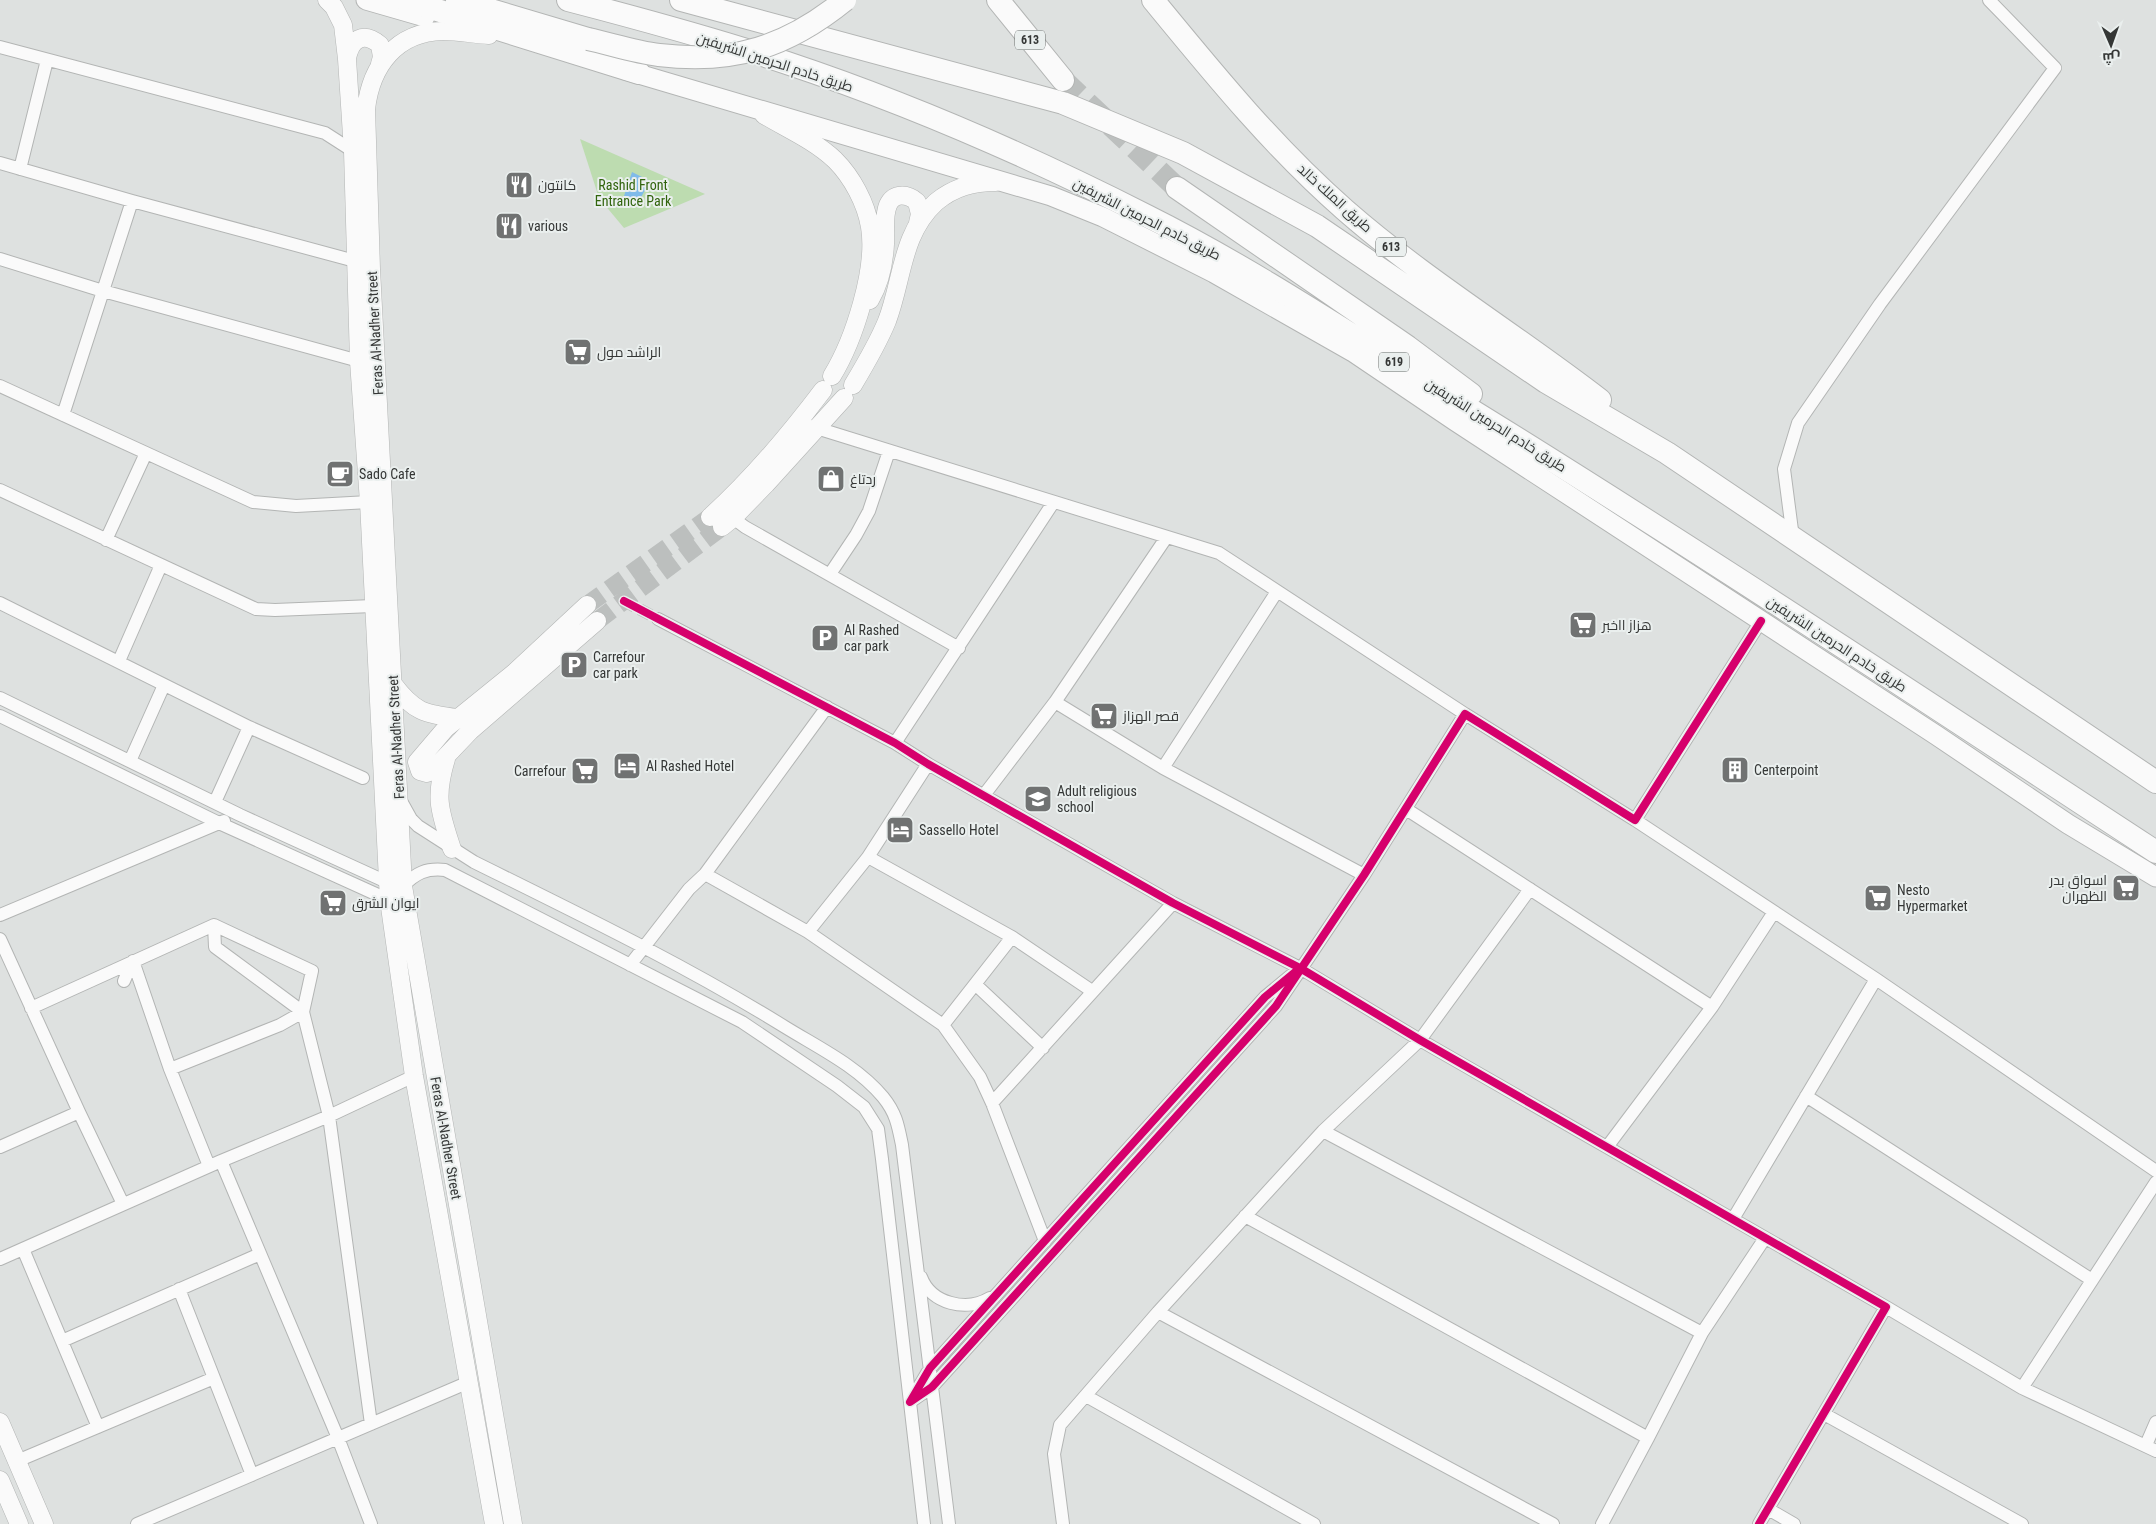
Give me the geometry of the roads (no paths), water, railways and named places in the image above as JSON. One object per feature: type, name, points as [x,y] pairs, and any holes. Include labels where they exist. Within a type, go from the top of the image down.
[{"type":"highway","points":[[405,0],[639,73]]},
{"type":"highway","points":[[457,0],[588,39],[657,54],[713,57],[740,53],[778,42],[798,33],[845,0]]},
{"type":"highway","name":"طريق خادم الحرمين الشريفين","points":[[568,0],[640,19],[788,63],[941,120],[1024,156],[1150,217],[1252,274],[1586,481],[2156,852]]},
{"type":"highway","points":[[681,0],[1063,102],[1183,153],[1317,226],[1546,382],[1668,453],[2156,782]]},
{"type":"highway","name":"613","points":[[998,0],[1063,80]]},
{"type":"highway","name":"طريق الملك خالد","points":[[1152,0],[1251,118],[1344,209],[1419,269],[1556,366],[1668,453]]},
{"type":"highway","points":[[1176,188],[1408,347],[1586,481]]},
{"type":"main road","points":[[366,0],[489,35],[639,73],[1006,182],[1051,196],[1103,217],[1214,273],[1353,352],[1936,734],[2068,824],[2156,877]]},
{"type":"street","name":"Feras Al-Nadher Street","points":[[326,0],[334,7],[343,25],[347,59],[359,361],[369,502],[373,606],[396,884],[513,1524]]},
{"type":"street","points":[[1793,538],[1784,469],[1798,423],[1880,304],[2055,68],[1989,0]]},
{"type":"street","name":"Feras Al-Nadher Street","points":[[489,35],[442,31],[415,37],[390,53],[380,64],[371,82],[366,109],[371,269],[399,797],[396,884],[389,900],[414,1076],[494,1524]]},
{"type":"street","points":[[347,59],[351,45],[356,40],[368,38],[380,45],[382,56],[380,64]]},
{"type":"street","points":[[0,47],[325,133],[352,151]]},
{"type":"street","points":[[20,169],[47,60]]},
{"type":"street","points":[[753,108],[822,149],[849,176],[857,192],[865,210],[872,241],[867,281],[854,328]]},
{"type":"street","points":[[0,163],[132,201],[355,261]]},
{"type":"street","points":[[722,521],[816,429],[848,392],[887,321],[908,241],[918,222],[944,195],[963,185],[980,182],[1006,182]]},
{"type":"street","points":[[722,521],[754,472],[799,422],[828,383],[854,328],[878,286],[885,246],[886,212],[891,201],[895,197],[908,196],[917,202],[920,214],[918,222]]},
{"type":"street","points":[[63,415],[132,201]]},
{"type":"street","points":[[0,260],[103,291],[359,361]]},
{"type":"street","points":[[0,386],[253,502],[296,506],[369,502]]},
{"type":"street","points":[[799,422],[816,429],[1218,553],[1276,593],[1635,820],[1876,979],[2156,1171]]},
{"type":"street","points":[[830,574],[856,535],[869,510],[889,451]]},
{"type":"street","points":[[106,540],[146,453]]},
{"type":"street","points":[[0,490],[256,609],[373,606]]},
{"type":"street","points":[[895,743],[1053,503]]},
{"type":"street","points":[[722,521],[745,527],[959,648]]},
{"type":"street","points":[[984,794],[1055,702],[1166,538]]},
{"type":"street","points":[[119,661],[161,565]]},
{"type":"street","points":[[1163,768],[1276,593]]},
{"type":"street","points":[[0,603],[248,727],[363,778]]},
{"type":"street","points":[[587,605],[514,673],[458,718],[430,744],[417,762],[420,771],[427,773],[432,771],[446,759],[470,731],[597,621]]},
{"type":"street","points":[[658,619],[895,743],[928,764],[984,794],[1173,903],[1300,968],[1420,1040],[1766,1238],[2022,1388],[2151,1448],[2156,1422]]},
{"type":"street","points":[[1635,820],[1761,621]]},
{"type":"street","points":[[393,684],[404,699],[425,713],[458,718]]},
{"type":"street","points":[[130,761],[164,685]]},
{"type":"street","points":[[0,698],[240,815],[396,884],[431,868],[445,870],[742,1022],[838,1086],[864,1107],[878,1129],[924,1524]]},
{"type":"street","points":[[1055,702],[1163,768],[1364,875]]},
{"type":"street","points":[[630,965],[689,889],[705,874],[827,707]]},
{"type":"street","points":[[910,1402],[932,1387],[1276,1006],[1364,875],[1465,714]]},
{"type":"street","points":[[0,716],[219,824],[389,900]]},
{"type":"street","points":[[215,802],[248,727]]},
{"type":"street","points":[[446,759],[440,779],[438,798],[440,814],[452,849]]},
{"type":"street","points":[[808,932],[868,857],[928,764]]},
{"type":"street","points":[[399,797],[411,819],[452,849],[474,862],[644,946],[747,1004],[848,1065],[883,1097],[896,1115],[901,1138],[949,1524]]},
{"type":"street","points":[[1406,809],[1712,1007]]},
{"type":"street","points":[[0,915],[240,815]]},
{"type":"street","points":[[868,857],[1012,937],[1092,991]]},
{"type":"street","points":[[705,874],[808,932],[943,1026],[980,1077],[992,1103],[1045,1241]]},
{"type":"street","points":[[1063,1524],[1054,1454],[1060,1425],[1158,1312],[1323,1131],[1420,1040],[1530,889]]},
{"type":"street","points":[[992,1103],[1173,903]]},
{"type":"street","points":[[1607,1147],[1712,1007],[1774,912]]},
{"type":"street","points":[[214,925],[215,946],[303,1012]]},
{"type":"street","points":[[31,1008],[214,925],[312,971],[303,1012],[329,1116],[371,1424]]},
{"type":"street","points":[[943,1026],[1012,937]]},
{"type":"street","points":[[0,939],[123,1204]]},
{"type":"street","points":[[124,981],[132,962]]},
{"type":"street","points":[[132,962],[170,1069],[260,1254],[338,1438],[371,1524]]},
{"type":"street","points":[[910,1402],[930,1368],[1266,997],[1300,968]]},
{"type":"street","points":[[1732,1219],[1876,979]]},
{"type":"street","points":[[975,984],[1043,1048]]},
{"type":"street","points":[[170,1069],[280,1024],[303,1012]]},
{"type":"street","points":[[0,1259],[329,1116],[414,1076]]},
{"type":"street","points":[[1806,1096],[2092,1280]]},
{"type":"street","points":[[0,1147],[79,1112]]},
{"type":"street","points":[[1323,1131],[1702,1333]]},
{"type":"street","points":[[2022,1388],[2156,1182]]},
{"type":"street","points":[[1245,1216],[1648,1438]]},
{"type":"street","points":[[1602,1524],[1702,1333],[1766,1238]]},
{"type":"street","points":[[23,1249],[98,1427]]},
{"type":"street","points":[[62,1341],[260,1254]]},
{"type":"street","points":[[918,1271],[924,1285],[936,1298],[960,1305],[980,1304],[998,1293]]},
{"type":"street","points":[[179,1289],[252,1475]]},
{"type":"street","points":[[1759,1524],[1886,1308]]},
{"type":"street","points":[[1158,1312],[1553,1524]]},
{"type":"street","points":[[17,1461],[214,1378]]},
{"type":"street","points":[[139,1524],[469,1382]]},
{"type":"street","points":[[1086,1396],[1314,1524]]},
{"type":"street","points":[[1824,1414],[2022,1524]]},
{"type":"street","points":[[0,1422],[44,1524]]},
{"type":"street","points":[[0,1480],[19,1524]]},
{"type":"street","points":[[1768,1509],[1794,1524]]},
{"type":"water","points":[[632,172],[650,181],[639,201],[624,196]]},
{"type":"tunnel","points":[[1063,80],[1177,188]]},
{"type":"tunnel","points":[[587,605],[710,517]]},
{"type":"tunnel","points":[[597,621],[722,527]]},
{"type":"tunnel","points":[[624,601],[658,619]]},
{"type":"place","name":"كانتون","points":[[519,185]]},
{"type":"place","name":"various","points":[[509,226]]},
{"type":"place","name":"الراشد مول","points":[[578,352]]},
{"type":"place","name":"Sado Cafe","points":[[340,474]]},
{"type":"place","name":"ردتاغ","points":[[831,479]]},
{"type":"place","name":"هزاز ااخبر","points":[[1583,625]]},
{"type":"place","name":"Al Rashed car park","points":[[825,638]]},
{"type":"place","name":"Carrefour car park","points":[[574,665]]},
{"type":"place","name":"قصر الهزاز","points":[[1104,716]]},
{"type":"place","name":"Al Rashed Hotel","points":[[627,766]]},
{"type":"place","name":"Centerpoint","points":[[1735,770]]},
{"type":"place","name":"Carrefour","points":[[585,771]]},
{"type":"place","name":"Adult religious school","points":[[1038,799]]},
{"type":"place","name":"Sassello Hotel","points":[[900,830]]},
{"type":"place","name":"اسواق بدر الظهران","points":[[2126,888]]},
{"type":"place","name":"Nesto Hypermarket","points":[[1878,898]]},
{"type":"place","name":"ايوان الشرق","points":[[333,903]]},
{"type":"park label","name":"Rashid Front Entrance Park","points":[[633,194]]}]
